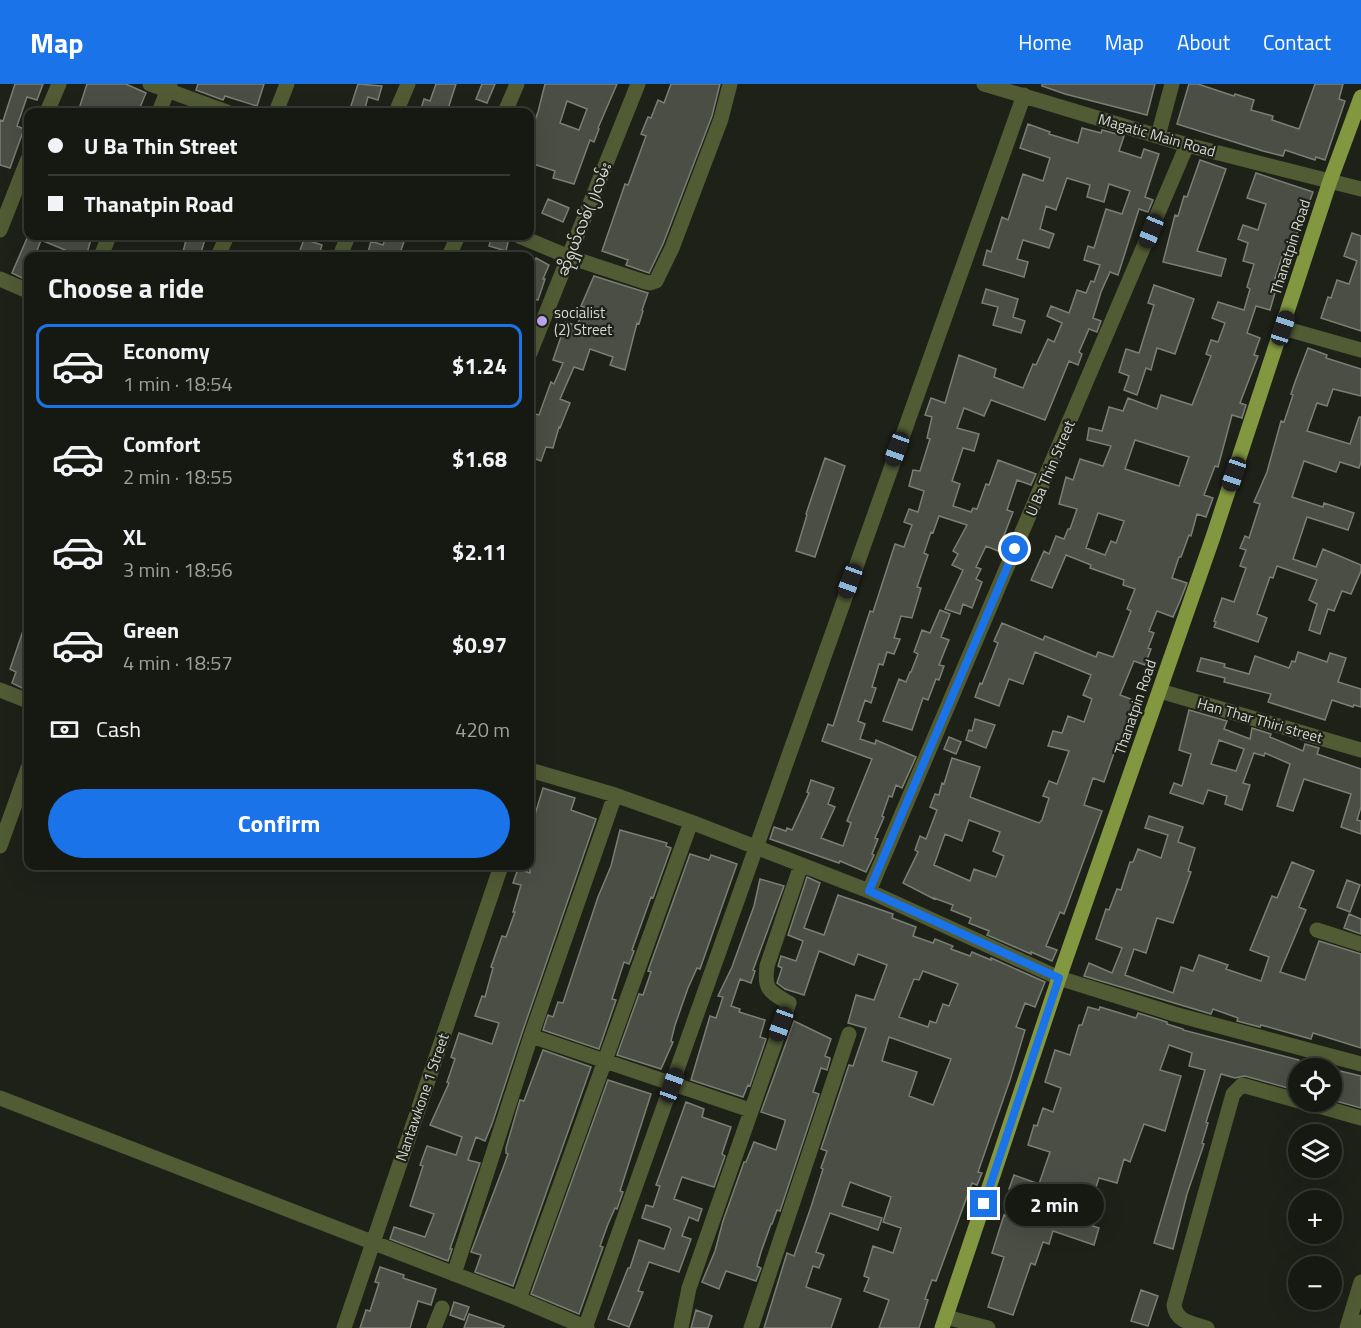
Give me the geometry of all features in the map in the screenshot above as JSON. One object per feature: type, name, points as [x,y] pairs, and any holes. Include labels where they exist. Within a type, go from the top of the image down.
[{"type":"main road","name":"Thanatpin Road","points":[[944,1322],[1059,978],[1160,691],[1283,328],[1330,181],[1361,97]]},
{"type":"street","points":[[49,108],[59,84]]},
{"type":"street","points":[[150,84],[169,87],[218,108]]},
{"type":"street","points":[[278,108],[287,84]]},
{"type":"street","points":[[398,108],[408,84]]},
{"type":"street","points":[[507,108],[516,84]]},
{"type":"street","name":"ဆိုရှယ်လစ်(၂)လမ်း","points":[[534,343],[638,84]]},
{"type":"street","points":[[529,240],[569,257],[645,282],[656,281],[663,271],[721,119],[730,84]]},
{"type":"street","name":"Magatic Main Road","points":[[984,84],[1187,145],[1361,189]]},
{"type":"street","points":[[1158,136],[1172,84]]},
{"type":"street","points":[[161,108],[169,87]]},
{"type":"street","points":[[0,1098],[519,1299],[586,1328],[1024,95]]},
{"type":"street","name":"U Ba Thin Street","points":[[869,891],[1187,145]]},
{"type":"street","points":[[0,230],[24,169]]},
{"type":"street","points":[[0,279],[24,289]]},
{"type":"street","points":[[1283,328],[1361,350]]},
{"type":"street","points":[[0,690],[24,699]]},
{"type":"street","name":"Han Thar Thiri street","points":[[1160,691],[1361,750]]},
{"type":"street","points":[[534,775],[615,795],[869,891],[1059,978],[1174,1014],[1361,1064]]},
{"type":"street","points":[[0,846],[24,779]]},
{"type":"street","points":[[454,1274],[531,1036],[615,795]]},
{"type":"street","points":[[519,1299],[690,822]]},
{"type":"street","points":[[681,1328],[690,1288],[789,1003],[771,992],[765,982],[767,966],[801,865]]},
{"type":"street","name":"Nantawkone 1 Street","points":[[344,1328],[500,870]]},
{"type":"street","points":[[1317,930],[1361,944]]},
{"type":"street","points":[[751,1328],[849,1034]]},
{"type":"street","points":[[531,1036],[750,1110]]},
{"type":"street","points":[[1207,1328],[1179,1319],[1175,1314],[1174,1305],[1233,1094],[1242,1085],[1288,1098]]},
{"type":"street","points":[[1339,1112],[1361,1118]]},
{"type":"street","points":[[1347,1328],[1361,1282]]},
{"type":"street","points":[[434,1328],[442,1308]]},
{"type":"street","points":[[944,1322],[988,1328]]},
{"type":"street","points":[[1359,1328],[1361,1322]]},
{"type":"building","points":[[15,84],[43,84],[37,100],[27,97],[17,126],[24,129],[10,168],[0,165],[0,120],[3,121]]},
{"type":"building","points":[[87,84],[126,84],[146,93],[140,108],[79,108]]},
{"type":"building","points":[[198,84],[264,84],[257,106],[225,96],[223,100],[196,90]]},
{"type":"building","points":[[358,84],[382,86],[378,100],[368,97],[365,108],[350,108]]},
{"type":"building","points":[[436,84],[456,84],[448,108],[421,108],[424,99],[430,101]]},
{"type":"building","points":[[482,84],[495,84],[487,103],[476,99]]},
{"type":"building","points":[[545,84],[617,84],[594,142],[590,140],[574,184],[553,178],[555,171],[534,164],[534,122]],"holes":[[[567,101],[587,109],[579,130],[560,123]]]},
{"type":"building","points":[[671,84],[720,84],[712,116],[663,244],[649,273],[626,265],[628,260],[602,251],[625,184],[628,185],[646,136],[641,134],[648,117],[651,118],[658,100],[664,103]]},
{"type":"building","points":[[1042,84],[1155,84],[1147,115],[1065,94],[1042,86]]},
{"type":"building","points":[[1189,84],[1198,84],[1254,100],[1251,110],[1273,116],[1272,120],[1299,129],[1315,84],[1343,84],[1339,99],[1345,101],[1325,160],[1316,157],[1315,160],[1285,150],[1283,156],[1263,151],[1177,124]]},
{"type":"building","points":[[1028,124],[1050,132],[1049,134],[1078,143],[1082,128],[1101,133],[1102,130],[1124,136],[1119,151],[1141,158],[1144,149],[1159,154],[1145,197],[1153,200],[1148,212],[1139,209],[1118,275],[1110,272],[1101,292],[1093,318],[1101,321],[1097,332],[1089,329],[1079,352],[1082,354],[1078,365],[1069,361],[1045,420],[991,400],[984,416],[964,408],[957,428],[979,434],[974,451],[963,448],[952,481],[960,484],[953,506],[971,512],[973,508],[977,509],[998,460],[1036,474],[1031,485],[1017,480],[1007,510],[1013,512],[998,551],[986,546],[976,567],[981,569],[976,579],[982,582],[972,608],[963,604],[960,614],[945,609],[963,570],[952,565],[958,554],[953,551],[967,525],[939,516],[933,533],[931,532],[924,553],[928,555],[917,587],[921,588],[912,618],[901,616],[894,638],[900,639],[894,654],[887,652],[883,665],[879,664],[872,687],[876,688],[871,703],[865,700],[858,721],[865,724],[860,739],[875,744],[876,740],[916,757],[902,788],[896,785],[892,797],[889,796],[882,816],[884,817],[875,838],[878,839],[872,854],[874,855],[866,872],[840,861],[839,863],[770,839],[774,827],[786,831],[787,828],[792,830],[809,793],[807,792],[811,780],[834,788],[828,804],[835,807],[821,838],[843,846],[851,823],[847,821],[872,759],[822,741],[828,724],[833,726],[870,611],[873,612],[895,544],[904,547],[912,525],[904,522],[909,509],[918,512],[924,491],[909,486],[913,470],[920,471],[930,439],[927,438],[932,417],[925,415],[931,398],[945,403],[959,355],[996,369],[994,377],[1023,388],[1033,364],[1036,365],[1048,339],[1054,342],[1062,323],[1047,316],[1051,306],[1069,313],[1077,290],[1086,293],[1091,281],[1094,282],[1100,265],[1084,260],[1088,246],[1094,248],[1106,209],[1122,214],[1130,191],[1109,184],[1104,202],[1087,197],[1090,185],[1067,178],[1056,210],[1046,206],[1040,229],[1054,234],[1049,248],[1023,240],[1017,259],[1028,262],[1024,277],[983,265],[987,250],[991,252],[1002,217],[1008,220],[1023,174],[1043,181],[1050,158],[1020,148]]},
{"type":"building","points":[[1200,160],[1226,169],[1197,251],[1226,259],[1221,276],[1163,262],[1175,215],[1178,216],[1184,196],[1187,197]]},
{"type":"building","points":[[1256,173],[1313,192],[1304,217],[1302,217],[1289,260],[1282,257],[1275,278],[1279,279],[1270,310],[1256,306],[1247,333],[1260,338],[1254,355],[1258,356],[1240,403],[1246,405],[1242,418],[1232,415],[1218,467],[1215,466],[1204,495],[1213,498],[1206,517],[1197,514],[1191,536],[1189,535],[1181,557],[1179,557],[1172,578],[1187,583],[1173,617],[1157,611],[1149,631],[1154,633],[1145,665],[1134,661],[1120,695],[1136,701],[1129,720],[1131,721],[1124,744],[1118,742],[1104,782],[1093,778],[1084,805],[1102,811],[1064,914],[1060,912],[1046,946],[1057,950],[1052,961],[987,935],[989,931],[969,923],[971,918],[951,910],[953,905],[934,899],[903,883],[918,852],[915,850],[920,836],[926,839],[937,810],[930,807],[935,794],[939,795],[942,783],[944,784],[952,758],[980,767],[970,797],[1039,823],[1042,820],[1049,798],[1043,796],[1049,781],[1057,784],[1069,751],[1048,746],[1053,731],[1062,733],[1068,716],[1084,722],[1092,699],[1083,695],[1091,675],[1035,652],[1023,684],[1009,679],[999,706],[975,697],[998,643],[994,641],[1002,623],[1043,640],[1045,636],[1096,657],[1098,652],[1113,657],[1131,611],[1127,609],[1135,589],[1123,585],[1124,580],[1090,568],[1091,565],[1066,555],[1052,588],[1031,580],[1044,551],[1049,554],[1056,536],[1064,539],[1077,509],[1059,504],[1066,477],[1073,480],[1080,459],[1103,466],[1111,446],[1087,440],[1089,428],[1102,431],[1109,407],[1123,411],[1128,398],[1157,409],[1161,395],[1192,405],[1211,356],[1206,354],[1211,340],[1218,342],[1225,323],[1212,318],[1218,302],[1244,310],[1250,289],[1247,287],[1254,264],[1243,261],[1248,243],[1238,239],[1243,225],[1258,230],[1266,204],[1247,198]],"holes":[[[1135,440],[1189,457],[1179,486],[1125,469]],[[1098,513],[1124,521],[1116,543],[1111,541],[1105,555],[1086,548]],[[969,820],[1000,832],[993,851],[1004,856],[996,877],[974,869],[970,881],[934,865],[945,834],[962,841]]]},
{"type":"building","points":[[548,199],[569,208],[563,222],[542,213]]},
{"type":"building","points":[[1352,233],[1361,236],[1361,331],[1321,318],[1337,280],[1349,284],[1357,261],[1344,256]]},
{"type":"building","points":[[26,240],[41,240],[36,252],[24,252],[24,279],[12,273]]},
{"type":"building","points":[[41,240],[91,240],[87,252],[64,252],[65,250]]},
{"type":"building","points":[[186,240],[205,240],[201,252],[183,252]]},
{"type":"building","points":[[304,240],[322,245],[320,252],[299,252]]},
{"type":"building","points":[[385,240],[405,240],[400,252],[368,252],[371,241],[383,245]]},
{"type":"building","points":[[491,240],[509,240],[506,251],[489,246]]},
{"type":"building","points":[[536,258],[549,265],[538,300],[534,299]]},
{"type":"building","points":[[594,276],[648,293],[639,324],[637,323],[625,370],[610,365],[613,357],[590,349],[583,370],[574,367],[560,399],[570,403],[559,427],[553,448],[546,447],[541,461],[534,458],[534,414],[539,415],[551,382],[554,384],[563,363],[553,360],[566,322],[577,326],[584,307],[581,306]]},
{"type":"building","points":[[1154,285],[1194,299],[1175,354],[1157,348],[1151,370],[1146,368],[1137,395],[1124,390],[1129,376],[1119,372],[1126,349],[1139,353],[1154,305],[1148,303]]},
{"type":"building","points":[[986,289],[1018,299],[1013,317],[1025,321],[1021,333],[993,325],[998,307],[982,303]]},
{"type":"building","points":[[1308,348],[1327,355],[1326,358],[1361,369],[1361,396],[1333,389],[1327,406],[1317,403],[1307,431],[1350,444],[1359,417],[1361,417],[1361,462],[1359,468],[1340,462],[1336,472],[1304,461],[1292,497],[1323,507],[1324,503],[1354,513],[1348,530],[1307,517],[1293,559],[1316,567],[1323,549],[1361,565],[1361,571],[1351,594],[1342,591],[1334,611],[1328,609],[1320,634],[1309,630],[1317,604],[1309,600],[1317,580],[1277,566],[1273,578],[1270,577],[1257,614],[1267,618],[1258,642],[1214,627],[1216,622],[1214,621],[1222,598],[1234,602],[1246,568],[1240,566],[1246,550],[1240,548],[1245,536],[1249,538],[1260,504],[1254,502],[1267,472],[1281,421],[1284,422],[1293,395],[1291,394]]},
{"type":"building","points":[[825,458],[845,466],[815,557],[796,551]]},
{"type":"building","points":[[940,610],[950,614],[941,637],[949,640],[939,665],[944,666],[939,680],[936,679],[928,700],[923,698],[912,730],[883,721],[899,679],[906,682],[911,672],[918,654],[914,652],[922,630],[930,633]]},
{"type":"building","points":[[24,628],[24,689],[12,683],[16,672],[10,669]]},
{"type":"building","points":[[1298,652],[1327,662],[1330,653],[1346,658],[1338,682],[1361,689],[1361,707],[1354,705],[1353,707],[1332,700],[1325,720],[1268,702],[1271,694],[1224,682],[1225,678],[1197,671],[1201,658],[1225,664],[1224,667],[1249,674],[1255,656],[1289,668],[1292,661],[1295,662]]},
{"type":"building","points":[[1189,710],[1227,721],[1224,729],[1250,739],[1252,728],[1271,734],[1270,737],[1303,751],[1305,744],[1319,748],[1317,754],[1361,769],[1361,807],[1357,820],[1361,821],[1361,834],[1341,827],[1351,794],[1304,779],[1293,811],[1277,806],[1290,764],[1265,753],[1264,756],[1254,753],[1243,783],[1250,785],[1242,810],[1225,804],[1227,796],[1208,790],[1203,804],[1170,793],[1174,783],[1182,786],[1191,754],[1179,750]],"holes":[[[1219,740],[1244,749],[1236,771],[1211,764]]]},
{"type":"building","points":[[975,719],[995,725],[986,748],[966,740],[969,730],[972,731]]},
{"type":"building","points":[[949,737],[961,742],[956,754],[944,749]]},
{"type":"building","points":[[543,788],[575,798],[571,810],[596,819],[492,1124],[485,1141],[476,1137],[468,1160],[480,1163],[450,1249],[452,1249],[448,1261],[390,1239],[394,1227],[425,1237],[434,1214],[410,1206],[427,1146],[456,1155],[462,1137],[430,1125],[449,1083],[447,1082],[455,1059],[451,1057],[459,1033],[492,1044],[499,1023],[475,1016],[482,996],[485,997],[493,968],[491,967],[502,936],[506,937],[515,912],[513,912],[521,885],[513,883],[518,870],[530,873],[530,870],[534,870],[534,818]]},
{"type":"building","points":[[1149,816],[1183,827],[1178,842],[1195,848],[1188,871],[1191,872],[1173,923],[1157,918],[1146,953],[1134,949],[1125,975],[1173,993],[1181,967],[1193,971],[1199,955],[1228,965],[1226,969],[1261,981],[1269,957],[1250,950],[1272,896],[1277,898],[1292,862],[1314,871],[1299,907],[1306,910],[1280,972],[1305,980],[1319,941],[1361,954],[1361,1048],[1313,1033],[1311,1039],[1261,1025],[1260,1027],[1237,1021],[1238,1018],[1213,1009],[1211,1014],[1084,976],[1089,963],[1112,973],[1122,948],[1096,939],[1106,909],[1109,910],[1117,889],[1121,890],[1130,862],[1133,862],[1138,849],[1161,858],[1168,835],[1145,828]]},
{"type":"building","points":[[620,830],[667,843],[666,846],[671,848],[653,898],[651,897],[629,964],[624,962],[612,999],[616,1000],[599,1049],[543,1030],[548,1015],[553,1017],[558,1002],[563,1003],[598,897],[611,866]]},
{"type":"building","points":[[690,854],[709,860],[711,855],[737,864],[700,969],[697,968],[688,988],[675,1025],[671,1041],[673,1042],[661,1069],[617,1055],[639,994],[643,995],[651,972],[648,971]]},
{"type":"building","points":[[807,877],[820,883],[804,928],[824,935],[838,895],[893,914],[892,918],[916,927],[913,936],[933,943],[935,939],[953,946],[951,949],[970,956],[972,952],[991,960],[991,958],[1045,982],[1035,1007],[1025,1003],[1016,1027],[1025,1030],[978,1172],[982,1173],[977,1185],[972,1183],[936,1281],[932,1280],[919,1328],[879,1328],[889,1300],[864,1291],[869,1278],[864,1276],[873,1246],[893,1253],[901,1228],[883,1222],[891,1197],[850,1182],[842,1206],[882,1218],[878,1230],[830,1213],[816,1252],[824,1255],[819,1268],[813,1266],[806,1287],[841,1299],[831,1328],[764,1328],[787,1253],[794,1256],[811,1207],[827,1151],[821,1149],[849,1065],[853,1066],[866,1028],[848,1023],[856,995],[874,1000],[887,965],[858,954],[854,965],[819,951],[804,995],[785,989],[777,983],[782,968],[778,966],[781,956],[796,961],[803,941],[788,935]],"holes":[[[923,971],[958,984],[949,1006],[943,1004],[936,1023],[930,1021],[928,1027],[899,1017],[914,979],[919,980]],[[889,1037],[951,1059],[933,1105],[909,1096],[917,1072],[882,1061]]]},
{"type":"building","points":[[760,879],[784,886],[753,970],[755,971],[751,983],[740,979],[731,1006],[740,1009],[739,1012],[765,1020],[760,1037],[766,1039],[750,1086],[748,1085],[743,1097],[691,1080],[710,1016],[716,1018],[723,997],[718,996],[732,967],[754,906]]},
{"type":"building","points":[[1347,880],[1360,885],[1350,912],[1337,907]]},
{"type":"building","points":[[1349,914],[1361,919],[1361,934],[1344,928]]},
{"type":"building","points":[[1088,1007],[1099,1010],[1100,1007],[1136,1018],[1138,1013],[1167,1022],[1183,1030],[1291,1058],[1288,1058],[1288,1088],[1245,1076],[1235,1078],[1221,1074],[1206,1122],[1208,1123],[1202,1143],[1204,1144],[1187,1194],[1173,1249],[1154,1243],[1205,1070],[1189,1066],[1192,1053],[1169,1045],[1160,1070],[1181,1076],[1165,1131],[1144,1124],[1130,1162],[1124,1159],[1117,1183],[1099,1178],[1091,1202],[1067,1194],[1060,1215],[1099,1228],[1094,1245],[1053,1231],[1049,1244],[1043,1242],[1035,1265],[1031,1263],[1013,1315],[988,1307],[1004,1257],[992,1253],[1014,1191],[1009,1189],[1014,1175],[1039,1184],[1050,1152],[1028,1145],[1034,1125],[1037,1126],[1043,1108],[1053,1112],[1061,1088],[1045,1082],[1055,1050],[1070,1055],[1079,1025],[1082,1025]]},
{"type":"building","points":[[794,1021],[831,1039],[825,1056],[830,1058],[827,1070],[821,1068],[813,1092],[819,1094],[780,1211],[777,1210],[761,1252],[757,1266],[761,1268],[756,1281],[726,1271],[719,1289],[702,1282],[715,1251],[744,1162],[754,1142],[776,1150],[785,1122],[785,1120],[761,1112]]},
{"type":"building","points":[[543,1050],[591,1067],[513,1286],[475,1272],[481,1255],[471,1252],[508,1154],[506,1148],[520,1100],[524,1101]]},
{"type":"building","points":[[1342,1071],[1361,1076],[1361,1108],[1342,1103]]},
{"type":"building","points":[[608,1080],[651,1094],[620,1191],[623,1192],[600,1246],[603,1247],[579,1314],[531,1294]]},
{"type":"building","points":[[686,1102],[704,1109],[702,1117],[731,1127],[722,1154],[725,1156],[714,1187],[682,1177],[674,1199],[702,1209],[698,1221],[689,1217],[682,1236],[691,1239],[679,1272],[649,1262],[638,1291],[643,1292],[629,1327],[608,1319],[628,1268],[630,1268],[639,1240],[664,1249],[671,1229],[642,1218],[646,1205],[653,1207],[660,1186],[656,1185]]},
{"type":"building","points":[[380,1267],[404,1275],[403,1278],[436,1289],[431,1305],[418,1301],[410,1328],[360,1328],[366,1310],[370,1311],[379,1283],[375,1282]]},
{"type":"building","points":[[1141,1290],[1158,1296],[1148,1326],[1131,1321]]},
{"type":"building","points":[[454,1302],[469,1307],[464,1320],[450,1315]]},
{"type":"building","points":[[696,1310],[712,1316],[708,1328],[691,1328]]},
{"type":"building","points":[[469,1314],[504,1326],[503,1328],[464,1328]]},
{"type":"place","name":"socialist (2) Street","points":[[542,321]]},
{"type":"route","points":[[984,1204],[1059,978],[869,891],[1015,549]]}]
